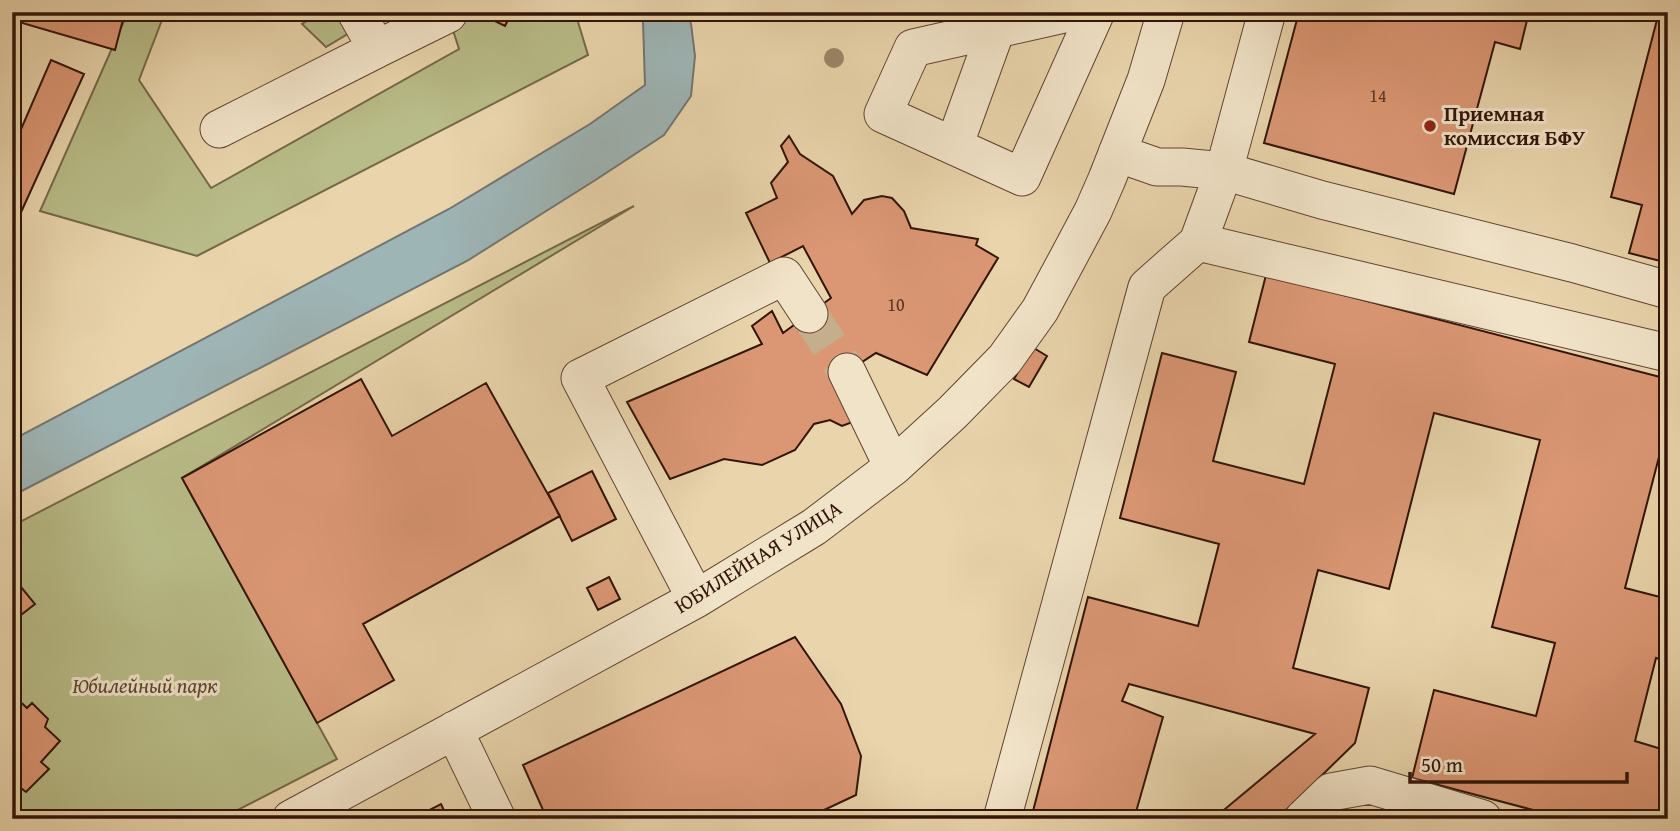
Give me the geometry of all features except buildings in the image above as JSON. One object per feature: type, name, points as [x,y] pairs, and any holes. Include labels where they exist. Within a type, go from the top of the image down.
[{"type":"street","points":[[356,12],[377,49]]},
{"type":"street","points":[[1073,12],[913,48],[883,114],[1023,177],[1096,12]]},
{"type":"street","points":[[1002,819],[1147,287],[1198,242],[1224,171],[1267,12]]},
{"type":"street","points":[[219,129],[448,14]]},
{"type":"street","name":"ЮБИЛЕЙНАЯ УЛИЦА","points":[[291,819],[696,598],[814,527],[893,467],[1004,359],[1040,310],[1093,211],[1146,80],[1157,15]]},
{"type":"street","points":[[954,146],[996,30]]},
{"type":"street","points":[[1117,153],[1157,167],[1224,171],[1322,200],[1668,290]]},
{"type":"street","points":[[1198,242],[1668,353]]},
{"type":"street","points":[[696,598],[580,378],[784,276],[809,314]]},
{"type":"street","points":[[847,372],[893,467]]},
{"type":"street","points":[[454,730],[497,819]]},
{"type":"street","points":[[1303,819],[1331,792],[1370,785],[1483,819]]},
{"type":"green space","points":[[128,12],[165,12],[139,80],[211,188],[459,49],[451,24],[422,12],[575,12],[588,55],[197,256],[40,211]]},
{"type":"green space","points":[[320,12],[384,12],[326,47],[302,24]]},
{"type":"green space","name":"Юбилейный парк","points":[[634,206],[182,478],[337,759],[220,819],[12,819],[12,526]]},
{"type":"water","points":[[641,12],[687,12],[691,24],[695,56],[691,96],[664,135],[467,261],[12,496],[12,440],[449,209],[590,124],[645,85]]},
{"type":"tunnel","points":[[809,314],[847,372]]},
{"type":"place","name":"Приемная комиссия БФУ","points":[[1430,126]]}]
